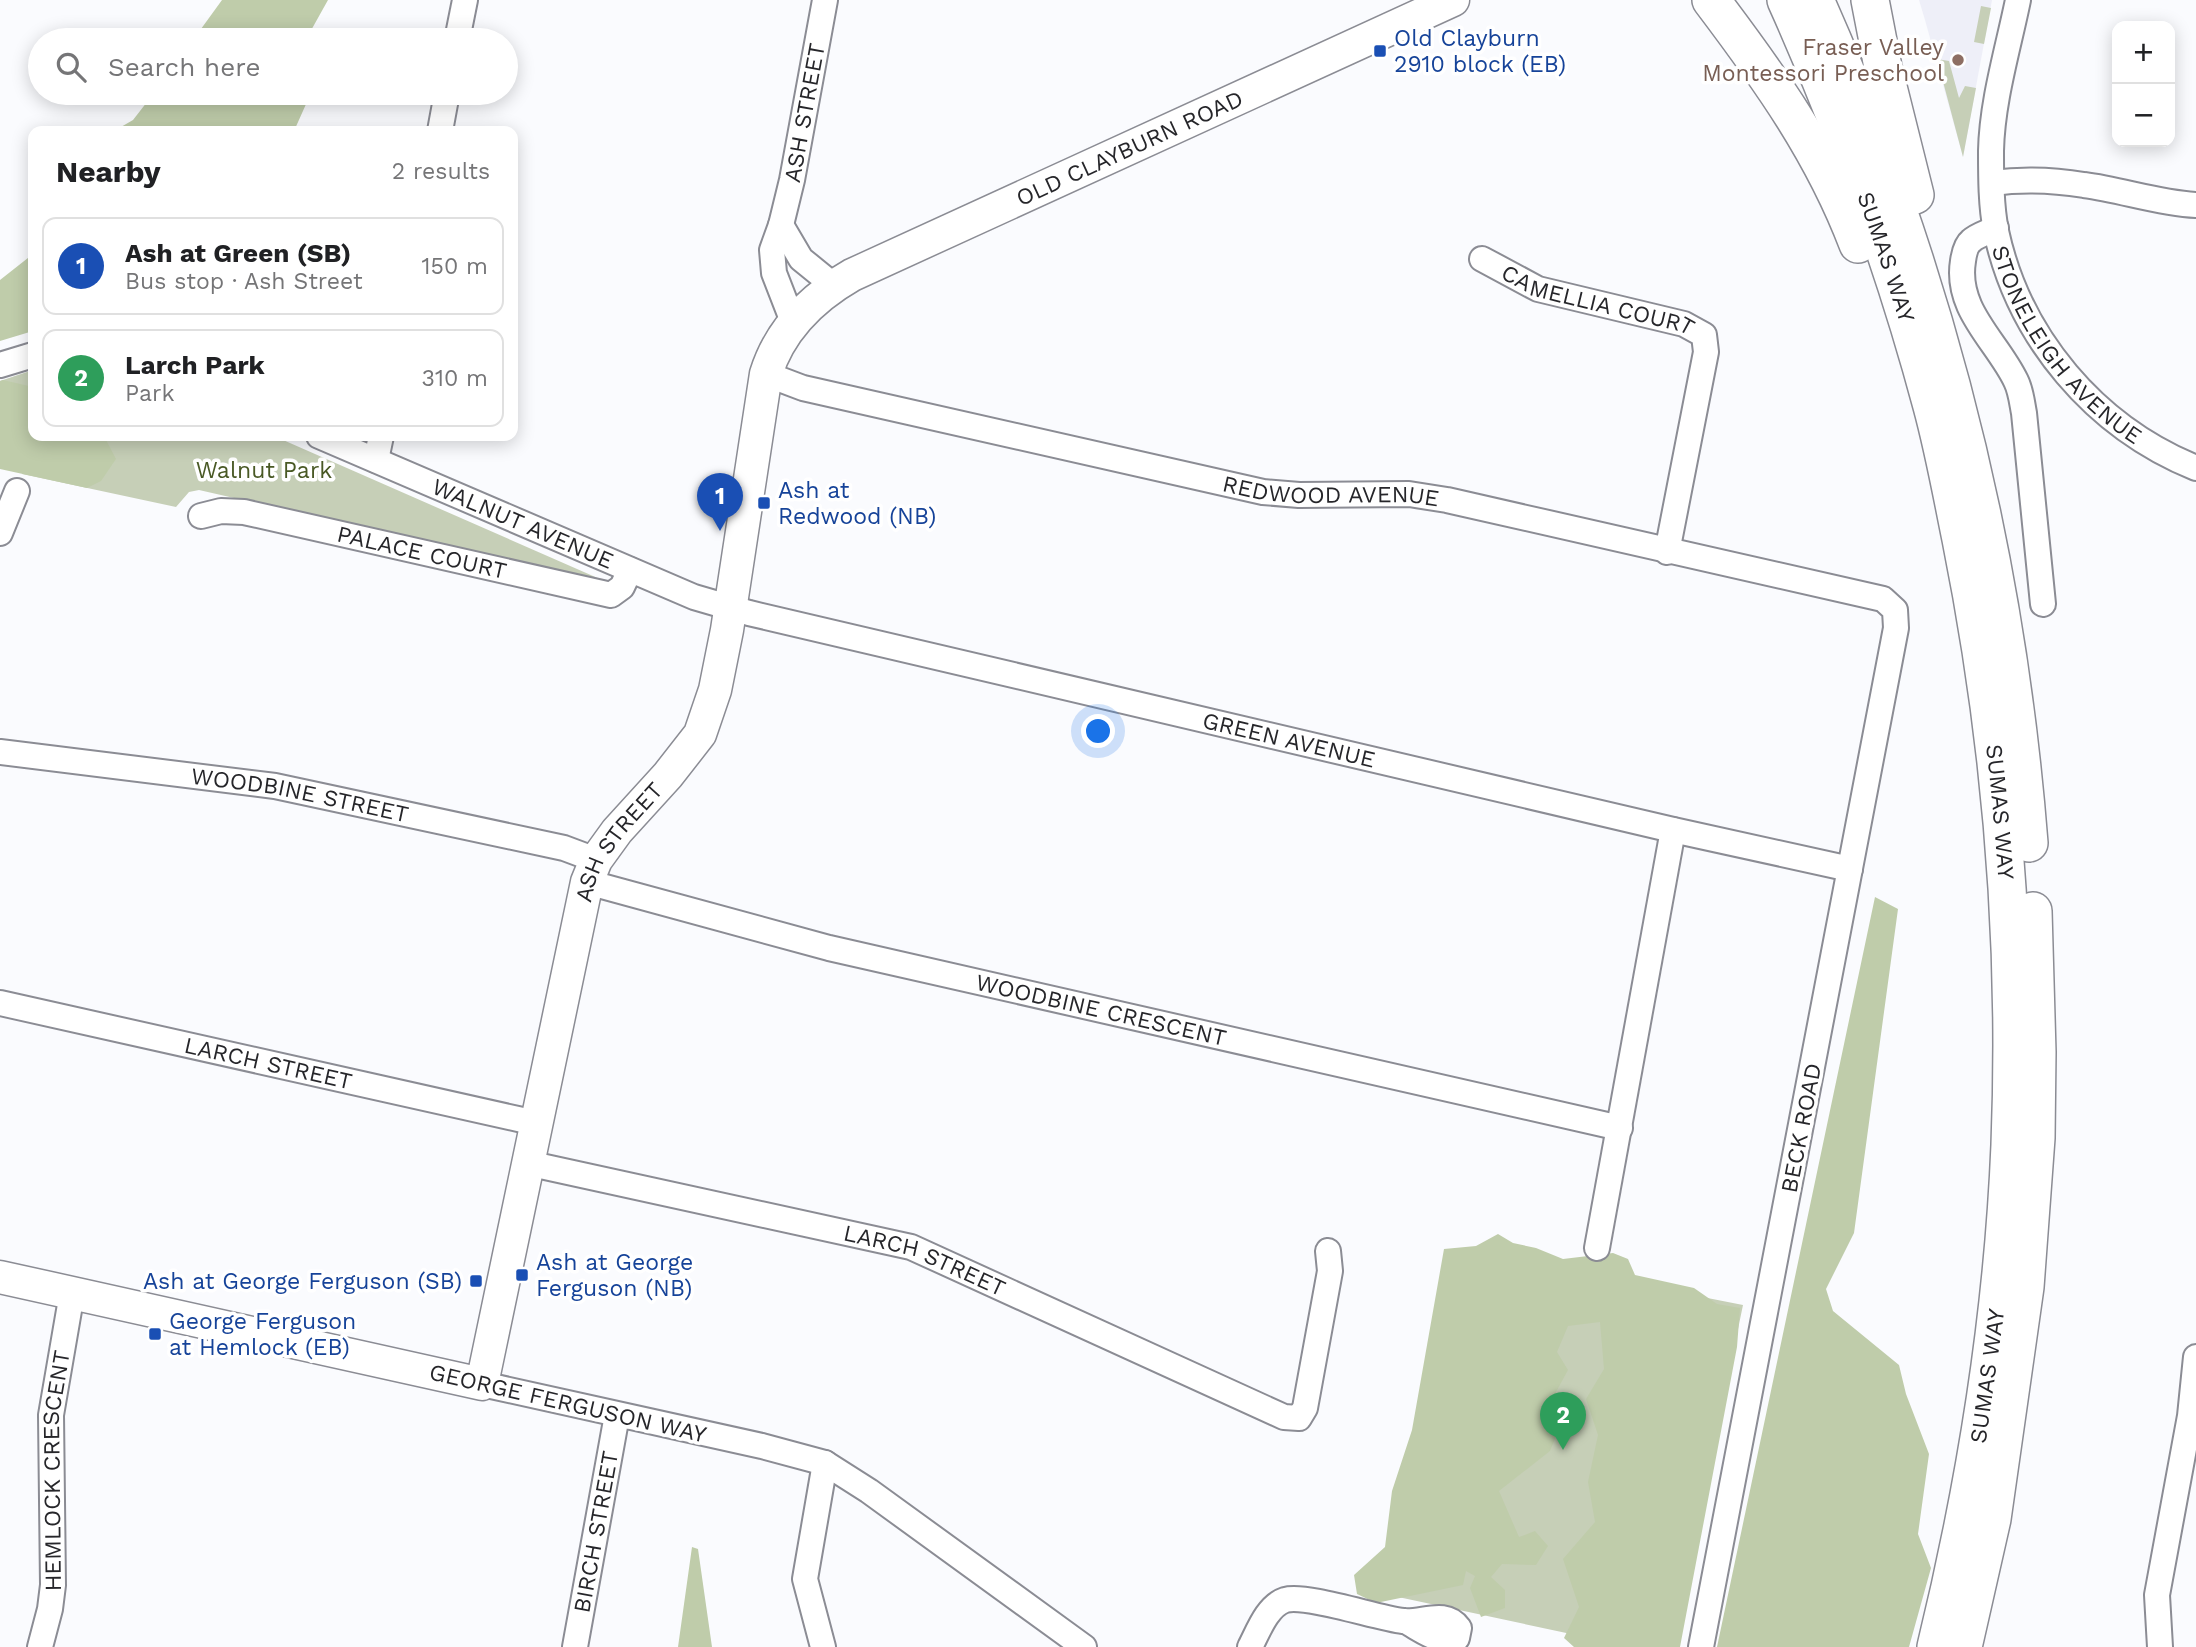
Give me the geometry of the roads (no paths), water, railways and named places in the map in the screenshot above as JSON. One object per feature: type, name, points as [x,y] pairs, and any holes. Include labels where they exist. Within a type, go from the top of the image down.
[{"type":"highway","points":[[1711,0],[1811,142],[1849,220],[1864,260],[1908,393],[1931,484],[2003,828]]},
{"type":"highway","name":"SUMAS WAY","points":[[1786,0],[1837,119],[1883,245],[1932,407],[1973,598],[1995,747],[2003,828],[2012,1015],[2006,1214],[1993,1346],[1980,1434],[1953,1577],[1936,1647]]},
{"type":"highway","name":"SUMAS WAY","points":[[1815,0],[1878,156],[1941,344],[1983,513],[2011,675],[2024,777],[2031,863],[2037,1039],[2036,1138],[2017,1355],[1992,1519],[1963,1647]]},
{"type":"highway","points":[[1870,0],[1905,159],[1983,448],[2011,620],[2011,675]]},
{"type":"main road","name":"OLD CLAYBURN ROAD","points":[[812,304],[864,269],[1453,0]]},
{"type":"main road","name":"ASH STREET","points":[[482,1384],[527,1163],[592,871],[617,831],[668,775],[700,733],[715,691],[766,374],[778,345],[812,304]]},
{"type":"main road","name":"GEORGE FERGUSON WAY","points":[[0,1277],[482,1384]]},
{"type":"street","points":[[459,28],[465,0]]},
{"type":"street","name":"ASH STREET","points":[[812,304],[774,273],[772,250],[781,225],[825,0]]},
{"type":"street","name":"STONELEIGH AVENUE","points":[[2018,0],[1994,118],[1991,149],[1996,229],[2005,262],[2033,330],[2056,362],[2105,415],[2168,457],[2196,468]]},
{"type":"street","points":[[440,126],[444,105]]},
{"type":"street","points":[[1992,183],[2047,180],[2175,204],[2196,205]]},
{"type":"street","points":[[781,225],[802,259],[812,304]]},
{"type":"street","points":[[1996,229],[1972,240],[1964,253],[1961,271],[1964,293],[1974,318],[2006,362],[2018,384],[2024,413],[2043,604]]},
{"type":"street","name":"CAMELLIA COURT","points":[[1482,260],[1538,289],[1684,324],[1704,335],[1706,352],[1667,552]]},
{"type":"street","points":[[0,365],[28,357]]},
{"type":"street","name":"REDWOOD AVENUE","points":[[766,374],[803,388],[1263,492],[1299,495],[1409,494],[1447,500],[1883,599],[1895,610]]},
{"type":"street","name":"WALNUT AVENUE","points":[[331,441],[694,597],[730,608]]},
{"type":"street","points":[[376,460],[380,441]]},
{"type":"street","points":[[0,533],[17,491]]},
{"type":"street","name":"PALACE COURT","points":[[201,516],[222,511],[244,512],[611,595],[622,587],[630,570]]},
{"type":"street","name":"GREEN AVENUE","points":[[730,608],[1674,831],[1850,869]]},
{"type":"street","name":"BECK ROAD","points":[[1701,1647],[1896,628],[1895,610]]},
{"type":"street","name":"WOODBINE STREET","points":[[0,752],[275,786],[564,848],[592,871]]},
{"type":"street","points":[[1597,1248],[1674,831]]},
{"type":"street","name":"WOODBINE CRESCENT","points":[[592,871],[829,948],[1620,1128]]},
{"type":"street","name":"LARCH STREET","points":[[0,1003],[536,1123]]},
{"type":"street","name":"LARCH STREET","points":[[527,1163],[911,1247],[1284,1417],[1299,1418],[1305,1408],[1330,1271],[1328,1251]]},
{"type":"street","name":"HEMLOCK CRESCENT","points":[[40,1647],[53,1585],[51,1415],[72,1293]]},
{"type":"street","points":[[2160,1647],[2157,1595],[2190,1416],[2196,1357]]},
{"type":"street","name":"GEORGE FERGUSON WAY","points":[[482,1384],[762,1446],[825,1463],[869,1491],[1084,1647]]},
{"type":"street","name":"BIRCH STREET","points":[[575,1647],[617,1415]]},
{"type":"street","points":[[823,1647],[805,1579],[825,1463]]},
{"type":"street","points":[[1250,1647],[1270,1611],[1285,1600],[1304,1600],[1405,1621],[1439,1617]]},
{"type":"place","name":"Old Clayburn 2910 block (EB)","points":[[1380,51]]},
{"type":"place","name":"Fraser Valley Montessori Preschool","points":[[1958,60]]},
{"type":"place","name":"Ash at Redwood (NB)","points":[[764,503]]},
{"type":"place","name":"Ash at Green (SB)","points":[[720,531]]},
{"type":"place","name":"Ash at George Ferguson (NB)","points":[[522,1275]]},
{"type":"place","name":"Ash at George Ferguson (SB)","points":[[476,1281]]},
{"type":"place","name":"George Ferguson at Hemlock (EB)","points":[[155,1334]]},
{"type":"place","name":"Larch Park","points":[[1563,1450]]},
{"type":"park label","name":"Walnut Park","points":[[264,470]]}]
